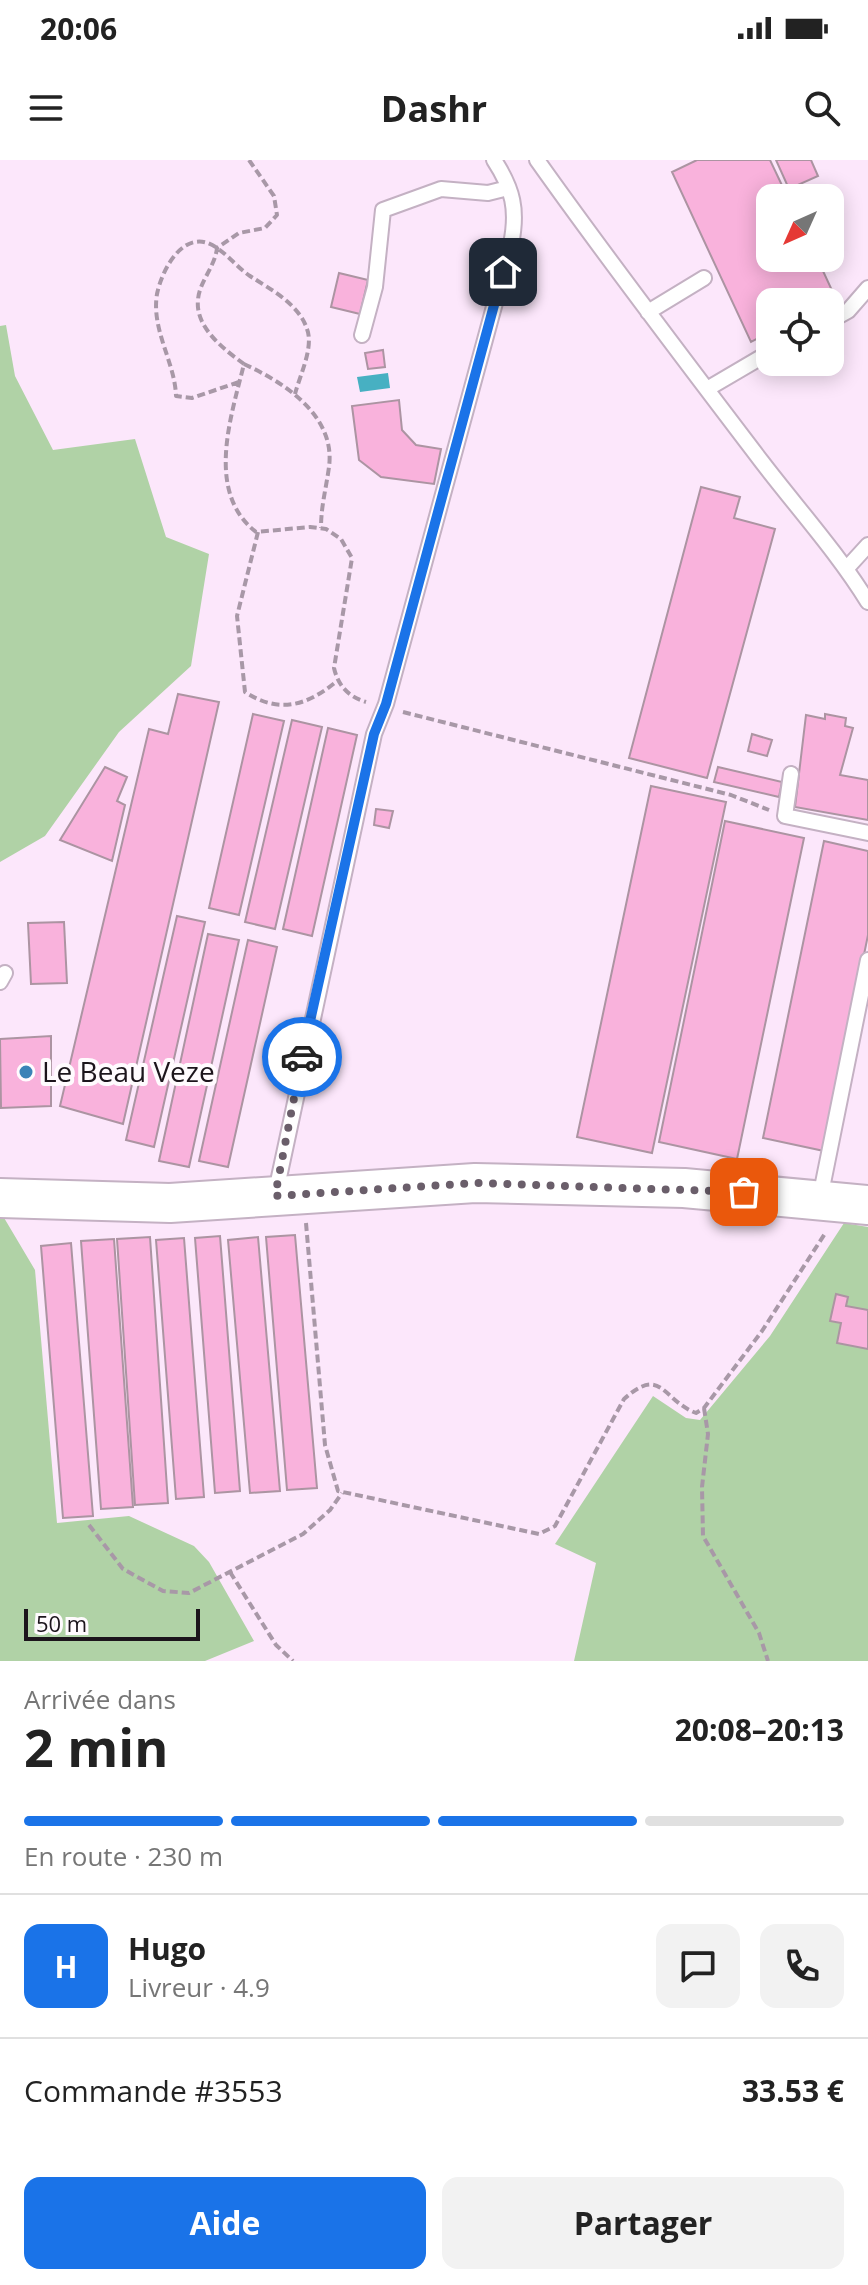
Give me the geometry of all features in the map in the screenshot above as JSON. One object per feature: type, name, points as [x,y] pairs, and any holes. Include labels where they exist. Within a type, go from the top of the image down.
[{"type":"main road","points":[[0,1198],[170,1203],[475,1183],[684,1188],[843,1202]]},
{"type":"lane","points":[[289,1196],[346,860],[374,734],[385,707],[453,469],[511,244],[516,216],[508,188],[494,160]]},
{"type":"lane","points":[[537,160],[648,312],[847,568],[868,602]]},
{"type":"lane","points":[[362,335],[375,287],[383,210],[441,189],[488,193],[508,188]]},
{"type":"lane","points":[[648,312],[704,278]]},
{"type":"lane","points":[[844,313],[868,288]]},
{"type":"lane","points":[[707,389],[756,360]]},
{"type":"lane","points":[[847,568],[868,545]]},
{"type":"lane","points":[[791,774],[785,816],[868,833]]},
{"type":"lane","points":[[843,1202],[868,960]]},
{"type":"path","points":[[249,160],[274,196],[277,215],[265,228],[239,233],[217,248],[215,261],[197,299],[199,316],[208,332],[244,364],[280,380],[318,421],[330,465],[321,506],[321,528]]},
{"type":"path","points":[[239,382],[192,398],[176,396],[162,345],[157,297],[170,258],[185,245],[207,244],[217,248],[233,264],[288,303],[307,326],[310,341],[295,394]]},
{"type":"path","points":[[244,364],[226,431],[224,454],[238,518],[258,532],[321,528],[341,539],[352,558],[334,668],[337,681],[353,698],[731,795],[785,816]]},
{"type":"path","points":[[258,532],[237,616],[245,692],[263,703],[294,707],[319,696],[337,681]]},
{"type":"path","points":[[289,1196],[325,1445],[329,1468],[338,1491],[539,1534],[555,1526],[624,1399],[640,1385],[653,1383],[669,1393],[681,1407],[696,1413],[704,1408],[762,1331],[843,1202]]},
{"type":"path","points":[[704,1408],[708,1434],[702,1487],[703,1536],[759,1633],[768,1661]]},
{"type":"path","points":[[89,1525],[123,1569],[163,1591],[189,1593],[303,1534],[330,1510],[342,1493]]},
{"type":"path","points":[[229,1571],[276,1645],[293,1661]]},
{"type":"green space","points":[[6,325],[15,376],[53,450],[135,439],[166,537],[209,554],[191,666],[119,732],[45,836],[0,862],[0,326]]},
{"type":"green space","points":[[0,1211],[35,1270],[57,1523],[129,1516],[194,1546],[209,1562],[254,1641],[205,1661],[0,1661]]},
{"type":"green space","points":[[844,1223],[868,1227],[868,1661],[574,1661],[596,1563],[555,1544],[653,1396],[686,1418],[700,1420],[770,1336]]},
{"type":"water","points":[[388,373],[390,388],[360,392],[357,377]]},
{"type":"building","points":[[697,160],[770,160],[781,184],[756,184],[756,272],[823,272],[831,288],[756,288],[756,339],[751,342],[672,172]]},
{"type":"building","points":[[776,160],[811,160],[818,176],[800,184],[787,184]]},
{"type":"building","points":[[339,273],[368,280],[360,314],[331,307]]},
{"type":"building","points":[[383,350],[385,367],[368,369],[365,353]]},
{"type":"building","points":[[399,400],[402,430],[416,445],[441,449],[434,484],[381,477],[359,460],[352,406]]},
{"type":"building","points":[[701,487],[740,497],[734,518],[775,529],[707,778],[629,758]]},
{"type":"building","points":[[178,694],[219,702],[123,1124],[60,1106],[149,729],[168,734]]},
{"type":"building","points":[[253,714],[284,721],[239,915],[209,908]]},
{"type":"building","points":[[825,714],[846,718],[845,726],[853,728],[840,775],[868,780],[868,820],[795,807],[806,715],[825,719]]},
{"type":"building","points":[[292,720],[322,727],[275,929],[245,922]]},
{"type":"building","points":[[328,728],[357,735],[312,936],[283,929]]},
{"type":"building","points":[[752,734],[772,740],[767,756],[748,751]]},
{"type":"building","points":[[105,767],[127,777],[117,801],[125,805],[112,861],[60,840]]},
{"type":"building","points":[[718,767],[782,782],[779,797],[714,782]]},
{"type":"building","points":[[651,786],[726,802],[652,1153],[577,1137]]},
{"type":"building","points":[[376,809],[393,811],[389,828],[374,825]]},
{"type":"building","points":[[725,821],[804,838],[737,1159],[659,1142]]},
{"type":"building","points":[[824,841],[868,851],[868,935],[824,1151],[763,1138]]},
{"type":"building","points":[[177,916],[205,922],[154,1147],[126,1140]]},
{"type":"building","points":[[64,922],[67,983],[31,984],[28,923]]},
{"type":"building","points":[[208,934],[239,940],[189,1167],[159,1161]]},
{"type":"building","points":[[248,940],[277,947],[228,1167],[199,1161]]},
{"type":"building","name":"Le Beau Veze","points":[[51,1036],[51,1106],[1,1108],[0,1039]]},
{"type":"building","points":[[295,1235],[317,1488],[287,1490],[266,1237]]},
{"type":"building","points":[[220,1236],[240,1491],[215,1493],[195,1238]]},
{"type":"building","points":[[150,1237],[168,1503],[135,1505],[117,1239]]},
{"type":"building","points":[[258,1237],[280,1491],[250,1493],[228,1240]]},
{"type":"building","points":[[184,1238],[204,1497],[176,1499],[156,1240]]},
{"type":"building","points":[[114,1239],[133,1507],[101,1509],[81,1241]]},
{"type":"building","points":[[71,1243],[93,1516],[63,1518],[41,1246]]},
{"type":"building","points":[[836,1294],[848,1297],[846,1306],[868,1310],[868,1349],[837,1343],[841,1323],[830,1321]]},
{"type":"way so far","points":[[302,1057],[275,1196],[475,1183],[744,1192]]},
{"type":"place","name":"Le Beau Veze","points":[[26,1072]]},
{"type":"route","points":[[302,1057],[374,734],[386,704],[453,469],[503,272]]}]
